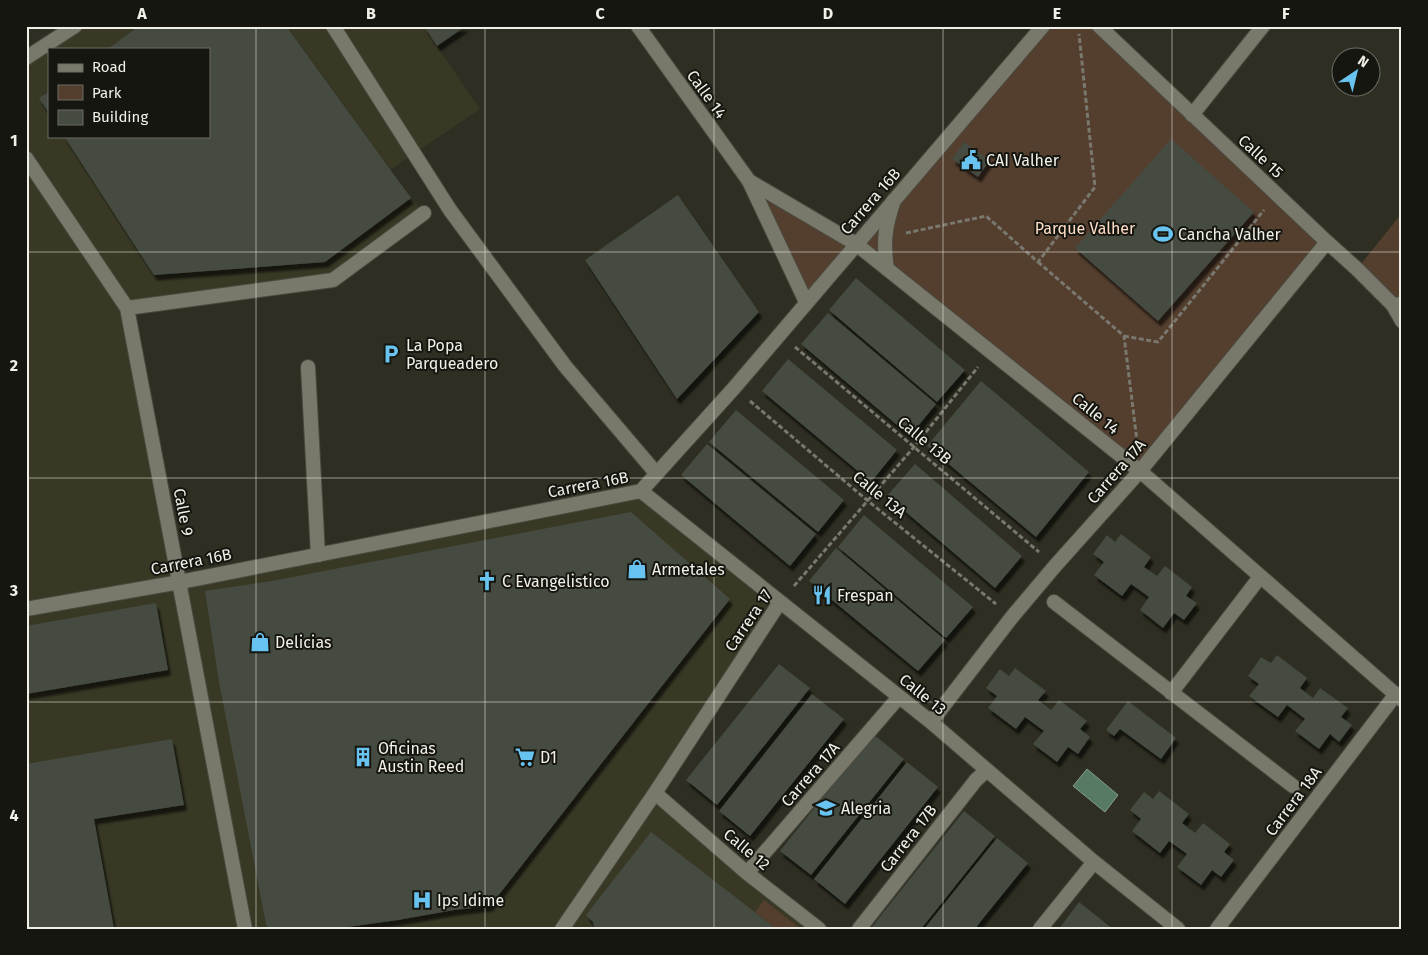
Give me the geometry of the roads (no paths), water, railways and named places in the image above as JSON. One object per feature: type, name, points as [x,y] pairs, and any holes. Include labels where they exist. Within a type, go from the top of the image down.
[{"type":"street","points":[[26,58],[75,26]]},
{"type":"street","points":[[333,26],[450,210],[566,366],[656,474]]},
{"type":"street","name":"Calle 14","points":[[638,26],[748,181],[806,302]]},
{"type":"street","name":"Carrera 16B","points":[[26,609],[180,582],[641,492],[734,388],[1043,26]]},
{"type":"street","name":"Calle 15","points":[[1099,26],[1327,242],[1398,304]]},
{"type":"street","points":[[1192,114],[1263,26]]},
{"type":"street","name":"Calle 9","points":[[26,158],[127,308],[245,929]]},
{"type":"street","name":"Calle 14","points":[[748,181],[856,244],[991,351],[1140,471],[1399,697]]},
{"type":"street","points":[[887,269],[884,238],[886,224],[894,200]]},
{"type":"street","points":[[127,308],[333,280],[424,213]]},
{"type":"street","name":"Carrera 17A","points":[[930,722],[1012,617],[1140,471],[1327,242]]},
{"type":"street","points":[[1398,304],[1402,322]]},
{"type":"street","points":[[308,367],[318,555]]},
{"type":"street","name":"Calle 13","points":[[641,492],[930,722],[1094,862],[1178,929]]},
{"type":"street","points":[[1171,693],[1260,577]]},
{"type":"street","name":"Carrera 17","points":[[562,929],[655,793],[780,602]]},
{"type":"street","points":[[1054,602],[1293,786]]},
{"type":"street","name":"Carrera 17A","points":[[747,873],[898,697]]},
{"type":"street","name":"Carrera 18A","points":[[1218,929],[1399,697]]},
{"type":"street","name":"Carrera 17B","points":[[859,929],[976,780],[987,770]]},
{"type":"street","name":"Calle 12","points":[[655,793],[747,873],[818,929]]},
{"type":"street","points":[[1040,929],[1094,862]]},
{"type":"place","name":"CAI Valher","points":[[971,160]]},
{"type":"place","name":"Cancha Valher","points":[[1163,234]]},
{"type":"place","name":"La Popa Parqueadero","points":[[391,354]]},
{"type":"place","name":"Armetales","points":[[637,569]]},
{"type":"place","name":"C Evangelistico","points":[[487,581]]},
{"type":"place","name":"Frespan","points":[[822,595]]},
{"type":"place","name":"Delicias","points":[[260,642]]},
{"type":"place","name":"Oficinas Austin Reed","points":[[363,757]]},
{"type":"place","name":"D1","points":[[525,757]]},
{"type":"place","name":"Alegria","points":[[826,808]]},
{"type":"place","name":"Ips Idime","points":[[422,900]]},
{"type":"park label","name":"Parque Valher","points":[[1085,228]]}]
